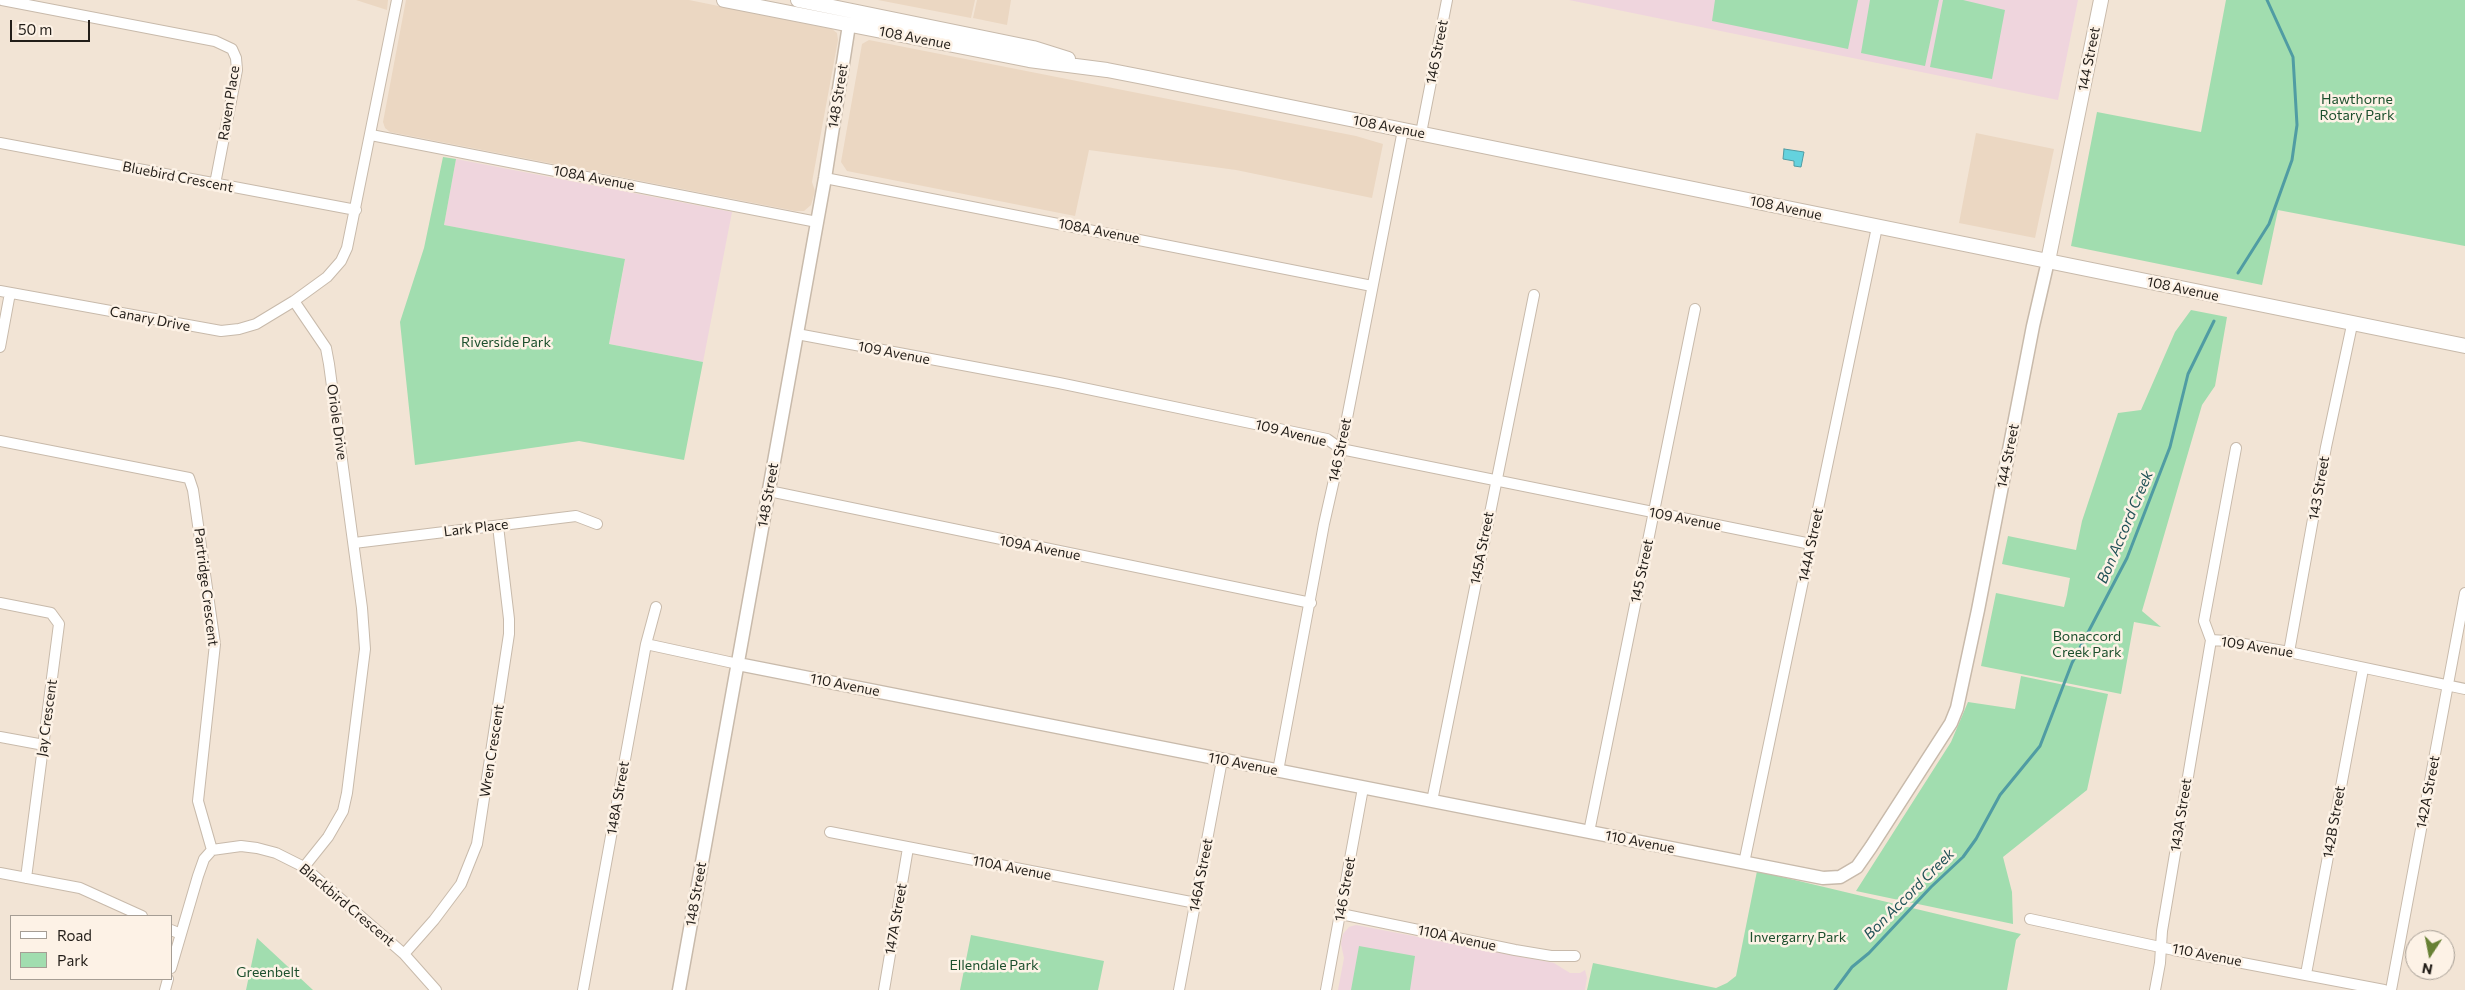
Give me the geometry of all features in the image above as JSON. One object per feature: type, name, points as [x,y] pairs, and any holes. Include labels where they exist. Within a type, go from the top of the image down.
[{"type":"main road","name":"108 Avenue","points":[[724,0],[1029,60],[1107,70],[2048,261],[2352,325],[2465,346]]},
{"type":"main road","name":"108 Avenue","points":[[798,0],[852,5],[1033,48],[1107,70]]},
{"type":"main road","name":"144 Street","points":[[2048,261],[2101,0]]},
{"type":"main road","name":"148 Street","points":[[849,25],[852,5]]},
{"type":"street","name":"Raven Place","points":[[2,0],[215,41],[232,49],[236,58],[237,70],[215,184]]},
{"type":"street","points":[[294,301],[327,277],[341,261],[351,237],[398,0]]},
{"type":"street","name":"146 Street","points":[[1421,133],[1447,0]]},
{"type":"street","name":"148 Street","points":[[679,990],[825,178],[849,25]]},
{"type":"street","name":"146 Street","points":[[1278,771],[1324,524],[1341,449],[1403,130]]},
{"type":"street","name":"108A Avenue","points":[[371,135],[817,222]]},
{"type":"street","name":"Bluebird Crescent","points":[[0,143],[356,210]]},
{"type":"street","name":"108A Avenue","points":[[825,178],[1372,286]]},
{"type":"street","name":"144A Street","points":[[1744,863],[1877,227]]},
{"type":"street","name":"144 Street","points":[[1840,877],[1857,866],[1871,847],[1951,723],[1957,708],[2048,261]]},
{"type":"street","points":[[0,347],[5,292]]},
{"type":"street","name":"Canary Drive","points":[[5,292],[221,331],[239,329],[256,324],[294,301]]},
{"type":"street","name":"145A Street","points":[[1432,801],[1534,295]]},
{"type":"street","name":"Oriole Drive","points":[[294,301],[326,348],[354,543],[365,649],[347,793],[337,825],[304,867]]},
{"type":"street","name":"145 Street","points":[[1588,832],[1696,309]]},
{"type":"street","name":"143 Street","points":[[2289,652],[2326,447],[2352,325]]},
{"type":"street","name":"109 Avenue","points":[[797,334],[1327,438],[1341,449],[1811,544]]},
{"type":"street","name":"Partridge Crescent","points":[[0,441],[189,478],[193,490],[215,644],[198,801],[212,850]]},
{"type":"street","name":"109 Avenue","points":[[2236,448],[2204,622],[2211,640],[2289,652],[2465,689]]},
{"type":"street","name":"109A Avenue","points":[[769,491],[1310,603]]},
{"type":"street","name":"Lark Place","points":[[354,543],[576,516],[598,524]]},
{"type":"street","name":"Wren Crescent","points":[[404,954],[434,920],[461,884],[478,844],[509,634],[509,619],[498,526]]},
{"type":"street","name":"142A Street","points":[[2391,990],[2465,593]]},
{"type":"street","name":"Jay Crescent","points":[[0,602],[51,613],[58,620],[59,630],[26,878]]},
{"type":"street","name":"148A Street","points":[[583,990],[646,644],[656,608]]},
{"type":"street","name":"143A Street","points":[[2155,990],[2169,883],[2211,640]]},
{"type":"street","name":"110 Avenue","points":[[646,644],[738,664],[1744,863],[1823,878],[1840,877]]},
{"type":"street","name":"142B Street","points":[[2306,974],[2363,669]]},
{"type":"street","points":[[0,737],[44,745]]},
{"type":"street","name":"146A Street","points":[[1179,990],[1222,760]]},
{"type":"street","name":"146 Street","points":[[1326,990],[1363,788]]},
{"type":"street","name":"110A Avenue","points":[[830,832],[1196,903]]},
{"type":"street","name":"Blackbird Crescent","points":[[212,850],[241,846],[257,848],[276,853],[304,867],[404,954],[436,990]]},
{"type":"street","name":"147A Street","points":[[884,990],[908,848]]},
{"type":"street","points":[[172,961],[176,932],[204,860],[212,850]]},
{"type":"street","points":[[0,873],[87,890],[140,915]]},
{"type":"street","name":"110A Avenue","points":[[1340,914],[1516,950],[1551,956],[1575,956]]},
{"type":"street","name":"110 Avenue","points":[[2030,919],[2384,990]]},
{"type":"shaded area","points":[[356,0],[388,0],[387,10]]},
{"type":"shaded area","points":[[406,0],[689,0],[832,29],[837,33],[838,40],[812,182],[815,191],[811,205],[804,211],[795,211],[390,132],[385,128],[383,122]]},
{"type":"shaded area","points":[[878,0],[975,0],[971,18]]},
{"type":"shaded area","points":[[977,0],[1011,0],[1007,25],[973,18]]},
{"type":"shaded area","points":[[1569,0],[2078,0],[2058,100]]},
{"type":"shaded area","points":[[869,40],[1356,136],[1383,144],[1372,198],[1236,170],[1089,150],[1075,216],[847,171],[841,162],[862,44]]},
{"type":"shaded area","points":[[1976,133],[2054,149],[2035,238],[1959,223]]},
{"type":"shaded area","points":[[456,159],[732,212],[703,362],[609,344],[625,260],[444,225]]},
{"type":"shaded area","points":[[1356,925],[1554,963],[1570,973],[1580,973],[1585,970],[1587,978],[1585,990],[1338,990],[1344,958],[1341,944],[1343,934],[1349,927]]},
{"type":"green space","points":[[1715,0],[1858,0],[1848,49],[1712,21]]},
{"type":"green space","points":[[1870,0],[1939,0],[1925,66],[1861,53]]},
{"type":"green space","points":[[1943,0],[1963,0],[2005,10],[1992,79],[1930,67]]},
{"type":"green space","name":"Hawthorne Rotary Park","points":[[2226,0],[2465,0],[2465,246],[2278,210],[2262,285],[2071,246],[2097,112],[2201,132]]},
{"type":"green space","name":"Riverside Park","points":[[443,157],[456,159],[444,225],[625,259],[609,344],[703,362],[684,460],[579,441],[415,465],[400,322],[424,248]]},
{"type":"green space","name":"Bonaccord Creek Park","points":[[2191,310],[2227,317],[2215,386],[2202,405],[2142,611],[2161,627],[2134,622],[2121,694],[1981,666],[1996,593],[2064,607],[2067,595],[2070,578],[2002,564],[2008,536],[2076,550],[2082,521],[2118,413],[2141,410],[2175,332]]},
{"type":"green space","points":[[2021,676],[2108,694],[2087,790],[2003,857],[2012,892],[2013,924],[1856,891],[1951,742],[1968,702],[2015,709]]},
{"type":"green space","name":"Invergarry Park","points":[[1757,871],[2021,934],[2016,940],[2007,990],[1587,990],[1593,963],[1716,988],[1727,983],[1736,976]]},
{"type":"green space","name":"Ellendale Park","points":[[971,935],[1104,961],[1098,990],[960,990]]},
{"type":"green space","name":"Greenbelt","points":[[257,938],[313,990],[246,990]]},
{"type":"green space","points":[[1359,946],[1415,956],[1410,990],[1351,990]]},
{"type":"water","points":[[1784,149],[1804,152],[1801,167],[1794,166],[1794,161],[1783,159]]},
{"type":"waterway","name":"Bon Accord Creek","points":[[2238,273],[2269,224],[2292,160],[2297,125],[2293,57],[2267,0]]},
{"type":"waterway","name":"Bon Accord Creek","points":[[1835,990],[1852,967],[1869,953],[1931,887],[1963,857],[1976,839],[2000,795],[2040,746],[2072,663],[2127,558],[2170,447],[2188,374],[2214,321]]}]
